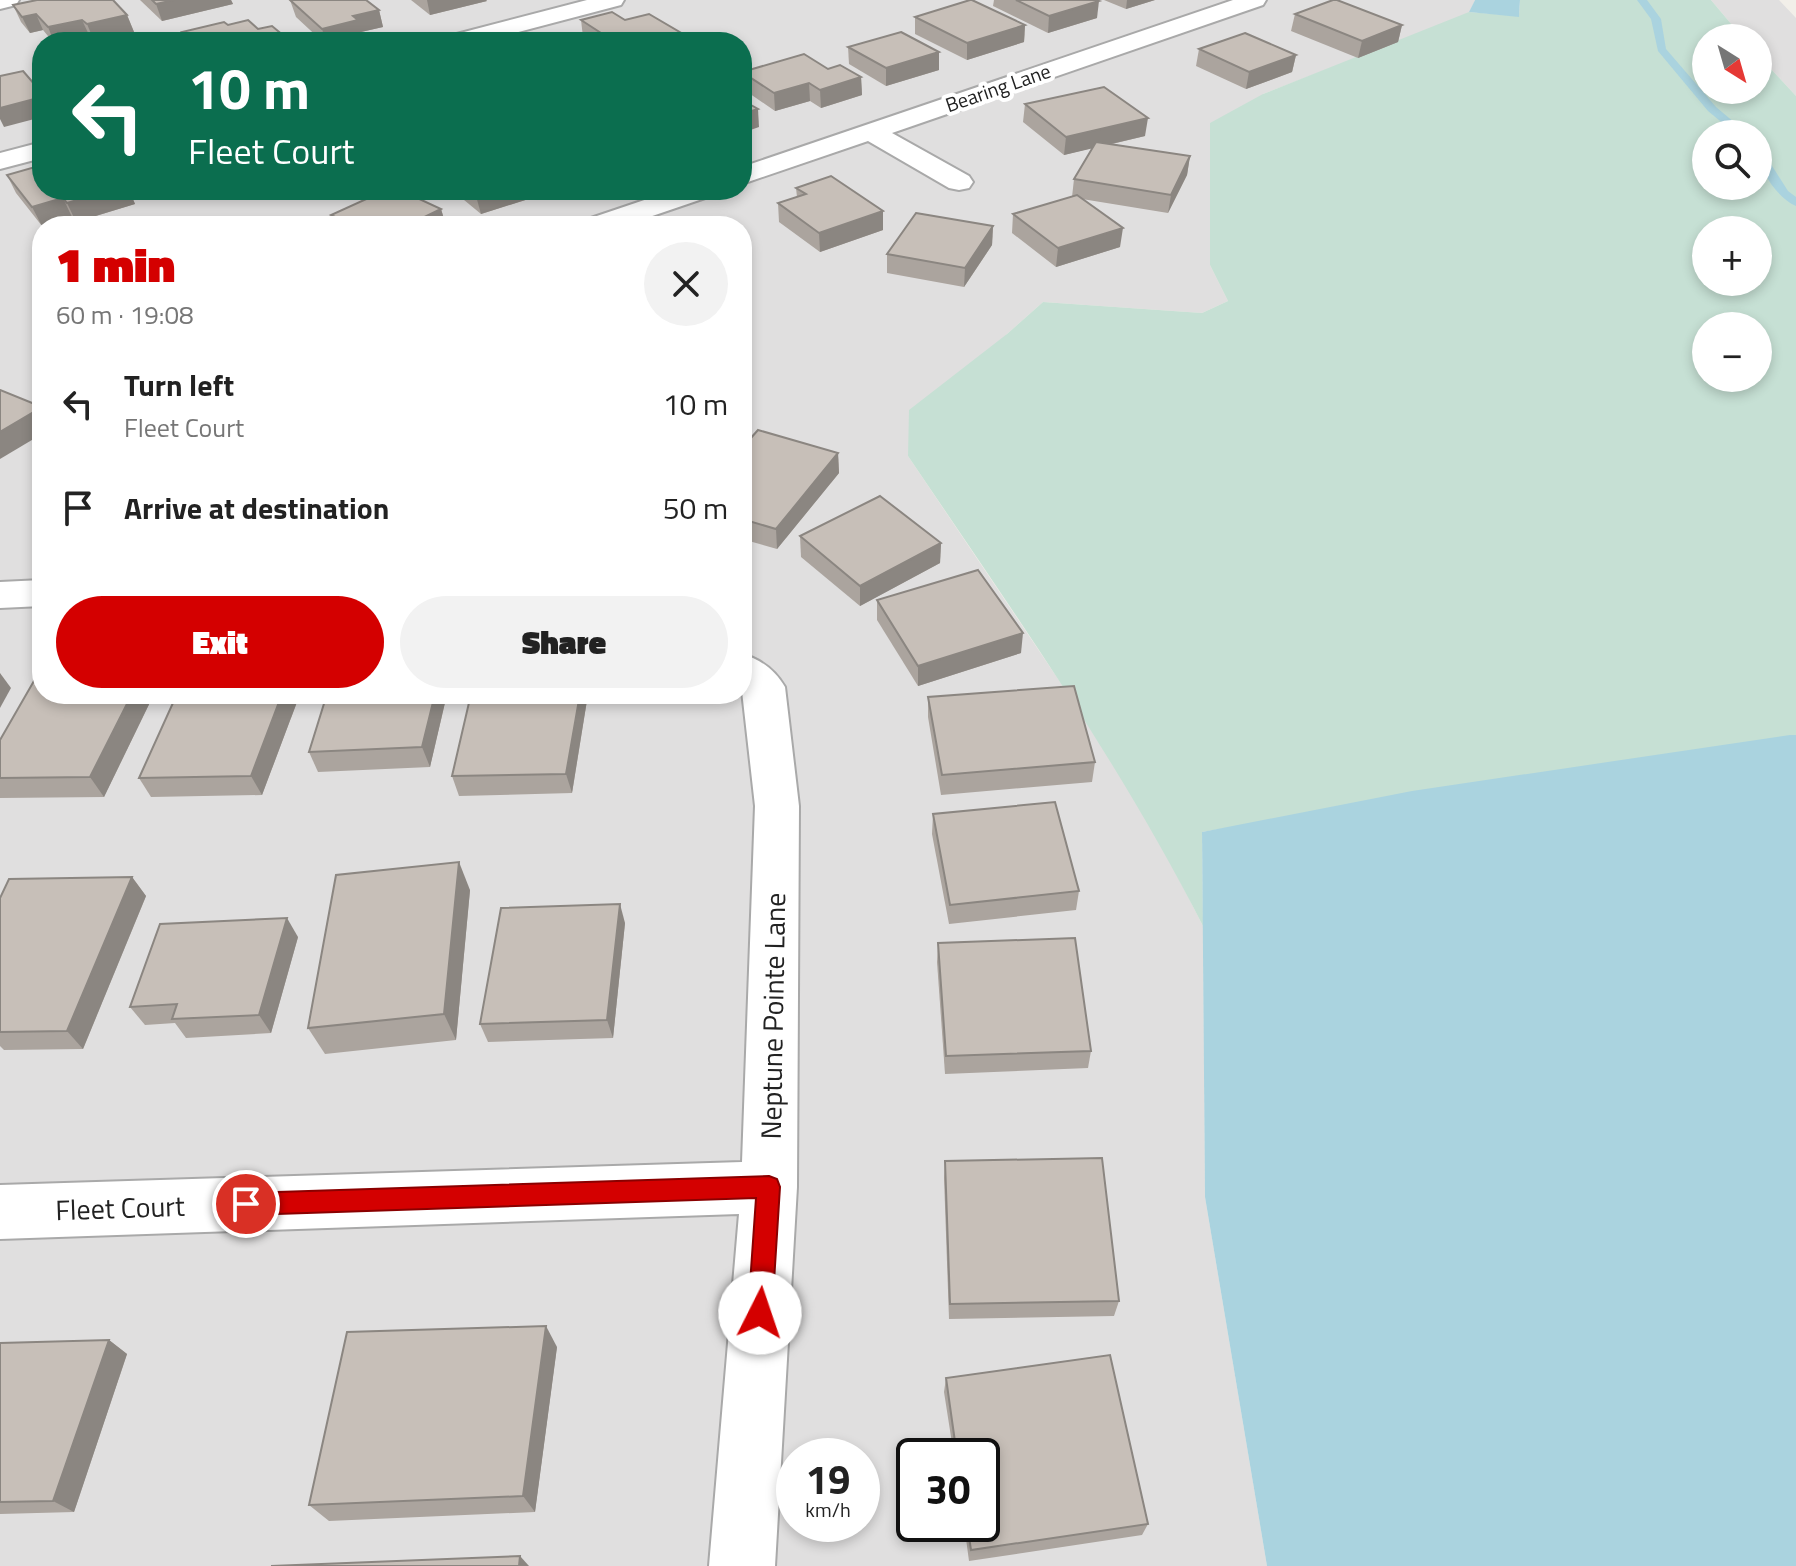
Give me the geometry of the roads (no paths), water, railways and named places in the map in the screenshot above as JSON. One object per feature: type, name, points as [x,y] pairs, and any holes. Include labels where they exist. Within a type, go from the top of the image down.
[{"type":"street","points":[[0,2],[8,0]]},
{"type":"street","points":[[491,32],[613,0]]},
{"type":"street","name":"Bearing Lane","points":[[752,173],[1255,0]]},
{"type":"street","points":[[871,132],[959,182]]},
{"type":"street","points":[[0,161],[32,153]]},
{"type":"street","points":[[624,216],[672,200]]},
{"type":"street","points":[[0,595],[32,593]]},
{"type":"street","name":"Neptune Pointe Lane","points":[[742,1566],[769,1187],[777,806],[764,687],[752,677]]},
{"type":"street","name":"Fleet Court","points":[[0,1212],[769,1187]]},
{"type":"water","points":[[1475,0],[1520,0],[1519,17],[1469,12]]},
{"type":"water","points":[[1796,735],[1796,1566],[1267,1566],[1205,1197],[1202,832],[1412,791]]},
{"type":"waterway","points":[[1642,0],[1656,19],[1661,49],[1712,109],[1726,120]]},
{"type":"waterway","points":[[1772,174],[1784,193],[1796,203]]}]
